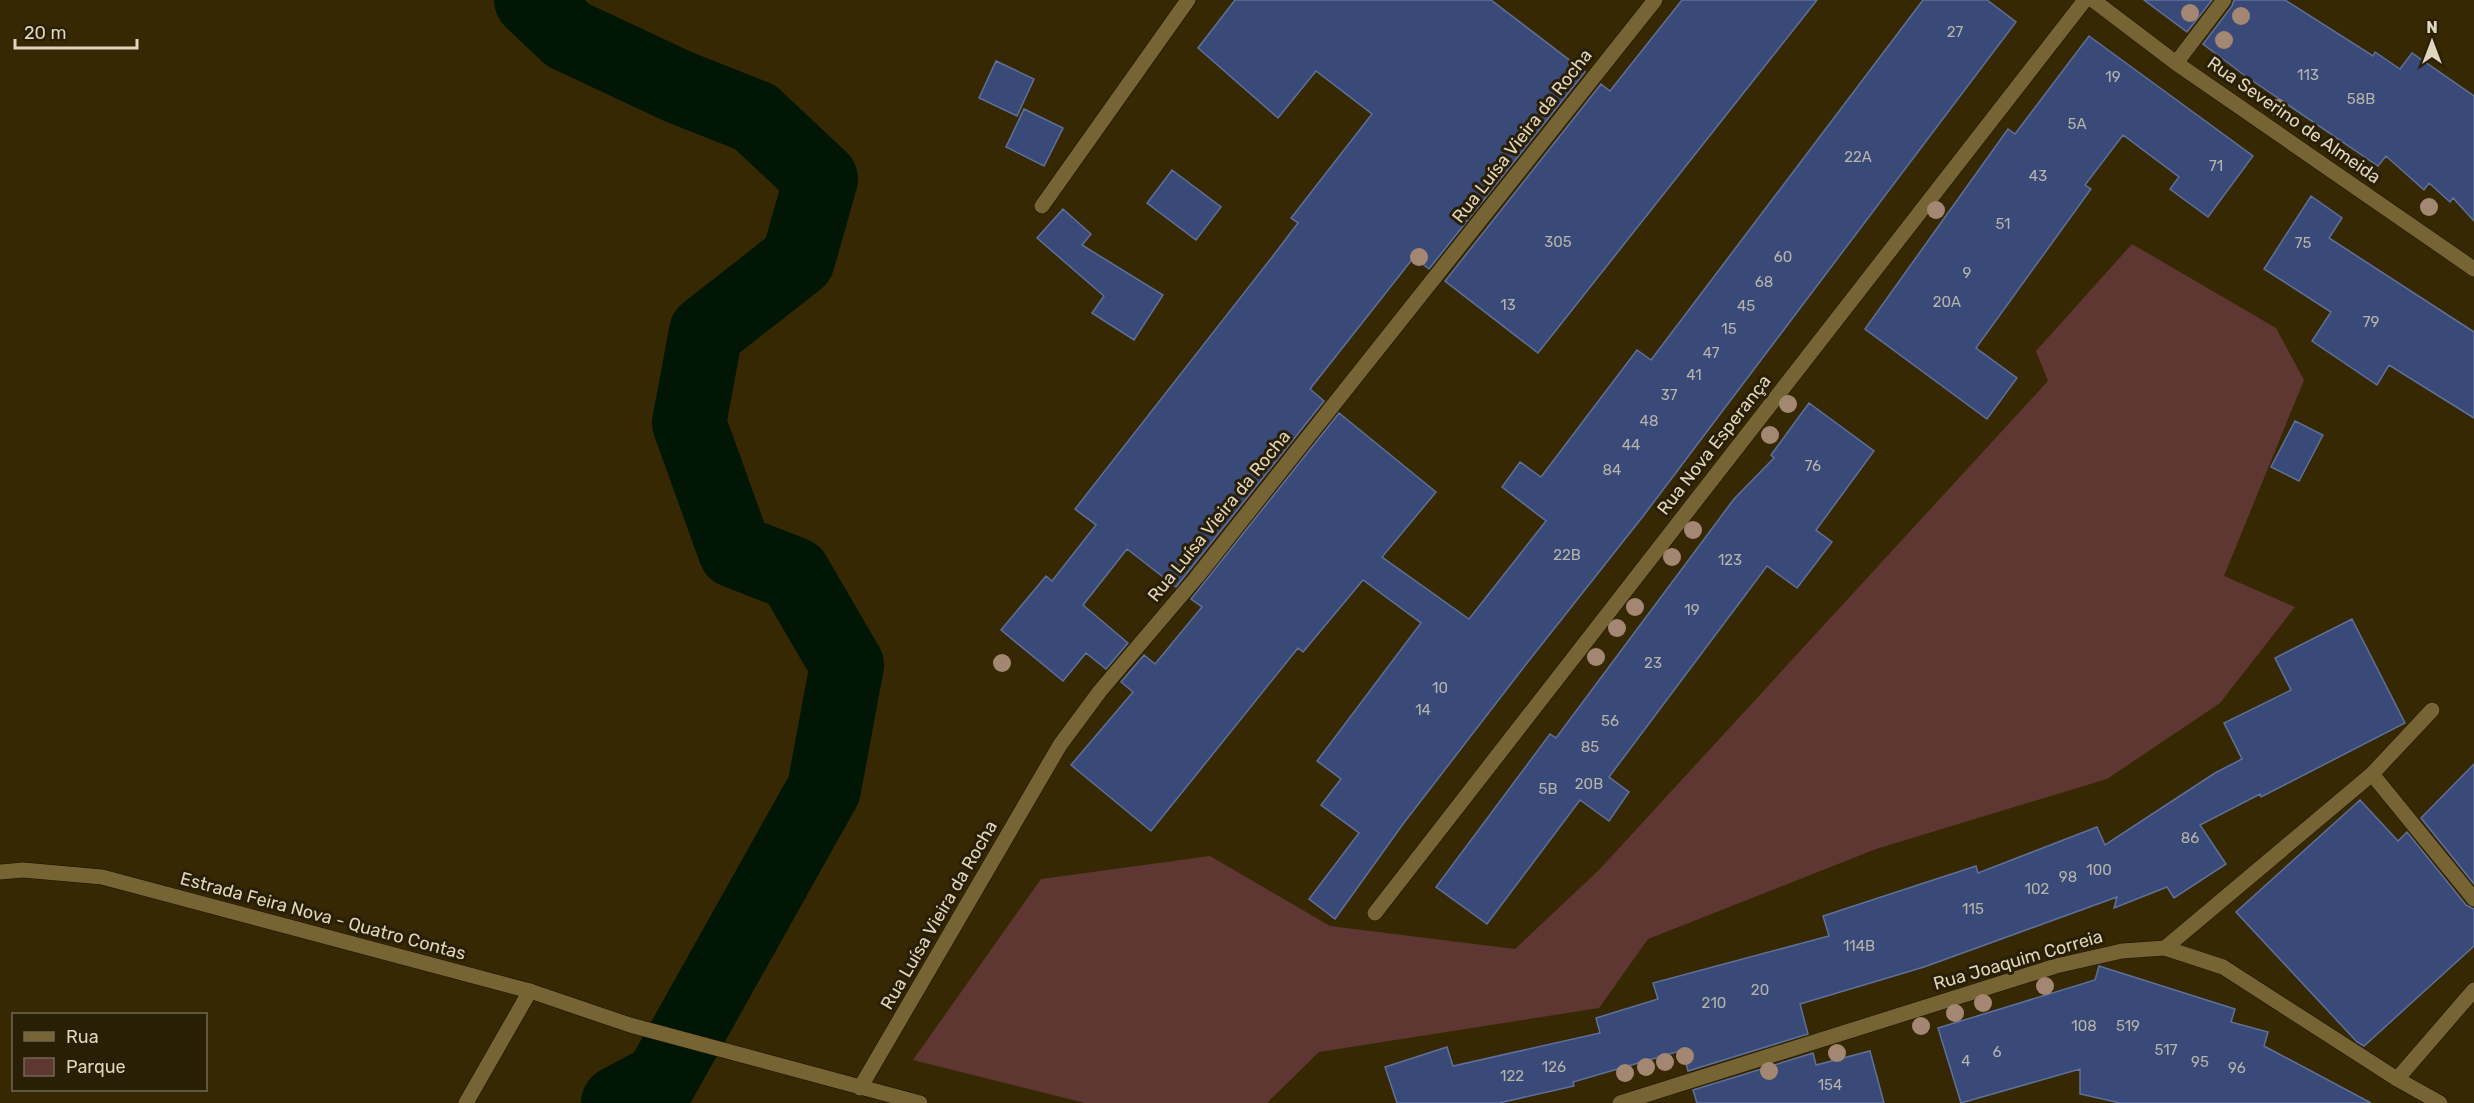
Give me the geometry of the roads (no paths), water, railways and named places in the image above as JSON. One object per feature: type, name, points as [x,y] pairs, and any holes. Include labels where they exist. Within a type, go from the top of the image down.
[{"type":"street","points":[[1042,206],[1188,0]]},
{"type":"street","name":"Rua Luísa Vieira da Rocha","points":[[860,1088],[1060,745],[1100,691],[1204,568],[1655,0]]},
{"type":"street","name":"Rua Nova Esperança","points":[[1375,913],[2085,0]]},
{"type":"street","name":"Rua Severino de Almeida","points":[[2093,0],[2176,63],[2474,269]]},
{"type":"street","points":[[2176,63],[2224,0]]},
{"type":"street","points":[[2164,948],[2372,774],[2432,710]]},
{"type":"street","points":[[2372,774],[2474,899]]},
{"type":"street","name":"Estrada Feira Nova - Quatro Contas","points":[[0,872],[23,870],[102,877],[530,991],[630,1025],[860,1088]]},
{"type":"street","name":"Rua Joaquim Correia","points":[[1620,1103],[2056,966],[2121,951],[2164,948],[2223,967],[2397,1079],[2437,1102]]},
{"type":"street","points":[[2397,1079],[2474,990]]},
{"type":"street","points":[[466,1103],[530,991]]},
{"type":"street","points":[[860,1088],[920,1103]]},
{"type":"waterway","points":[[531,0],[568,35],[679,87],[755,117],[821,179],[798,260],[706,332],[689,423],[735,551],[794,574],[847,665],[824,789],[661,1080],[618,1103]]}]
